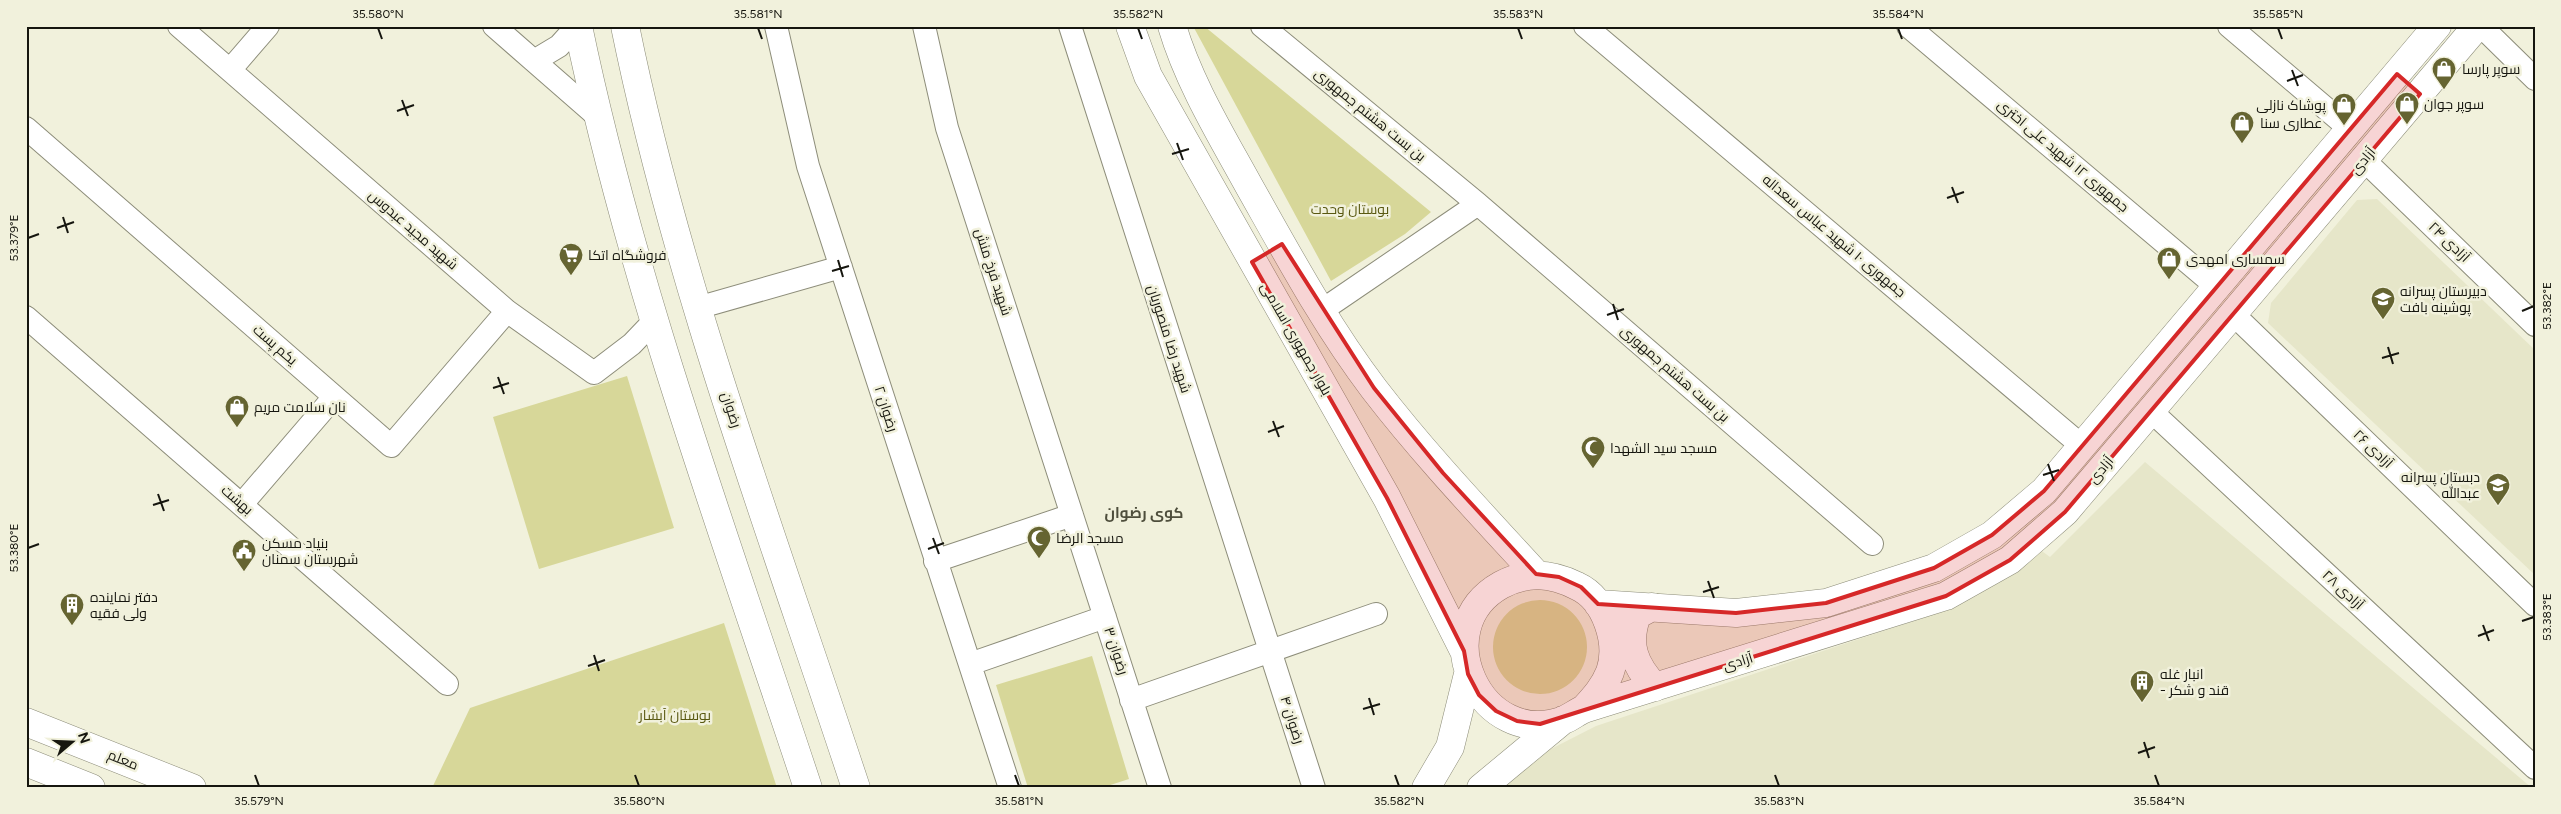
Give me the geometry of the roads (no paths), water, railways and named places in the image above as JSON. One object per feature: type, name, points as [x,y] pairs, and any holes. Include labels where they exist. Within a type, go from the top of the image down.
[{"type":"street","name":"شهید مجید عبدوس","points":[[179,26],[507,311],[594,373],[632,344],[654,321]]},
{"type":"street","points":[[230,70],[268,26]]},
{"type":"street","points":[[494,26],[597,116]]},
{"type":"street","points":[[534,62],[559,46],[578,26]]},
{"type":"street","points":[[578,26],[597,116],[654,321],[808,788]]},
{"type":"street","name":"رضوان","points":[[625,26],[642,107],[697,308],[856,788]]},
{"type":"street","name":"رضوان ۲","points":[[776,26],[808,166],[1010,788]]},
{"type":"street","name":"شهید فرخ منش","points":[[924,26],[947,128],[1072,515]]},
{"type":"street","name":"شهید رضا منصوریان","points":[[1070,26],[1270,652]]},
{"type":"street","name":"بلوار جمهوری اسلامی","points":[[1130,26],[1148,76],[1252,262],[1388,498],[1466,662]]},
{"type":"street","points":[[1172,26],[1182,58],[1282,244],[1321,311],[1374,388],[1442,473],[1536,574]]},
{"type":"street","name":"بن بست هشتم جمهوری","points":[[1262,26],[1478,204],[1872,544]]},
{"type":"street","name":"جمهوری ۱۰ شهید عباس سعداله","points":[[1585,26],[2082,446]]},
{"type":"street","name":"جمهوری ۱۲ شهید علی اختری","points":[[1908,26],[2217,287]]},
{"type":"street","points":[[2229,26],[2350,129]]},
{"type":"street","points":[[1598,604],[1736,614],[1826,603],[1934,568],[1992,535],[2044,491],[2437,26]]},
{"type":"street","name":"آزادی","points":[[1574,714],[1946,596],[2010,560],[2065,512],[2477,26]]},
{"type":"street","points":[[2481,26],[2535,79]]},
{"type":"street","points":[[2397,74],[2420,94]]},
{"type":"street","name":"یکم پست","points":[[26,128],[391,446],[507,311]]},
{"type":"street","name":"آزادی ۲۴","points":[[2364,160],[2535,325]]},
{"type":"street","points":[[1321,311],[1478,204]]},
{"type":"street","points":[[1252,262],[1282,244]]},
{"type":"street","points":[[697,308],[841,268]]},
{"type":"street","name":"آزادی ۲۶","points":[[2233,314],[2535,605]]},
{"type":"street","name":"بهشت","points":[[26,317],[446,684]]},
{"type":"street","points":[[242,504],[334,396]]},
{"type":"street","name":"آزادی ۲۸","points":[[2151,411],[2535,768]]},
{"type":"street","points":[[936,561],[1072,515]]},
{"type":"street","name":"رضوان ۳","points":[[1072,515],[1160,788]]},
{"type":"street","points":[[1426,788],[1450,747],[1466,662],[1467,628],[1477,606],[1493,590],[1513,578],[1536,574],[1559,577],[1581,587],[1598,604],[1609,624],[1613,647],[1610,671],[1600,692],[1481,788]]},
{"type":"street","points":[[1652,607],[1637,614],[1632,629],[1634,655],[1641,672],[1655,687]]},
{"type":"street","points":[[1131,700],[1376,614]]},
{"type":"street","points":[[970,664],[1105,617]]},
{"type":"street","name":"رضوان ۴","points":[[1270,652],[1314,788]]},
{"type":"street","points":[[1466,662],[1479,695],[1496,711],[1517,721],[1540,724],[1574,714]]},
{"type":"street","name":"معلم","points":[[26,722],[192,788]]},
{"type":"street","points":[[26,762],[91,788]]},
{"type":"place","name":"سوپر پارسا","points":[[2444,90]]},
{"type":"place","name":"سوپر جوان","points":[[2407,125]]},
{"type":"place","name":"پوشاک نازلی","points":[[2344,126]]},
{"type":"place","name":"عطاری سنا","points":[[2242,144]]},
{"type":"place","name":"فروشگاه اتکا","points":[[571,276]]},
{"type":"place","name":"سمساری امهدی","points":[[2169,280]]},
{"type":"place","name":"دبیرستان پسرانه پوشینه بافت","points":[[2383,320]]},
{"type":"place","name":"نان سلامت مریم","points":[[237,428]]},
{"type":"place","name":"مسجد سید الشهدا","points":[[1593,469]]},
{"type":"place","name":"دبستان پسرانه عبدالله","points":[[2498,506]]},
{"type":"place","name":"مسجد الرضا","points":[[1039,559]]},
{"type":"place","name":"بنیاد مسکن شهرستان سمنان","points":[[244,572]]},
{"type":"place","name":"دفتر نماینده ولی فقیه","points":[[72,626]]},
{"type":"place","name":"انبار غله - قند و شکر","points":[[2142,703]]},
{"type":"district","name":"کوی رضوان","points":[[1144,513]]},
{"type":"park label","name":"بوستان وحدت","points":[[1350,209]]},
{"type":"park label","name":"بوستان آبشار","points":[[675,715]]}]
